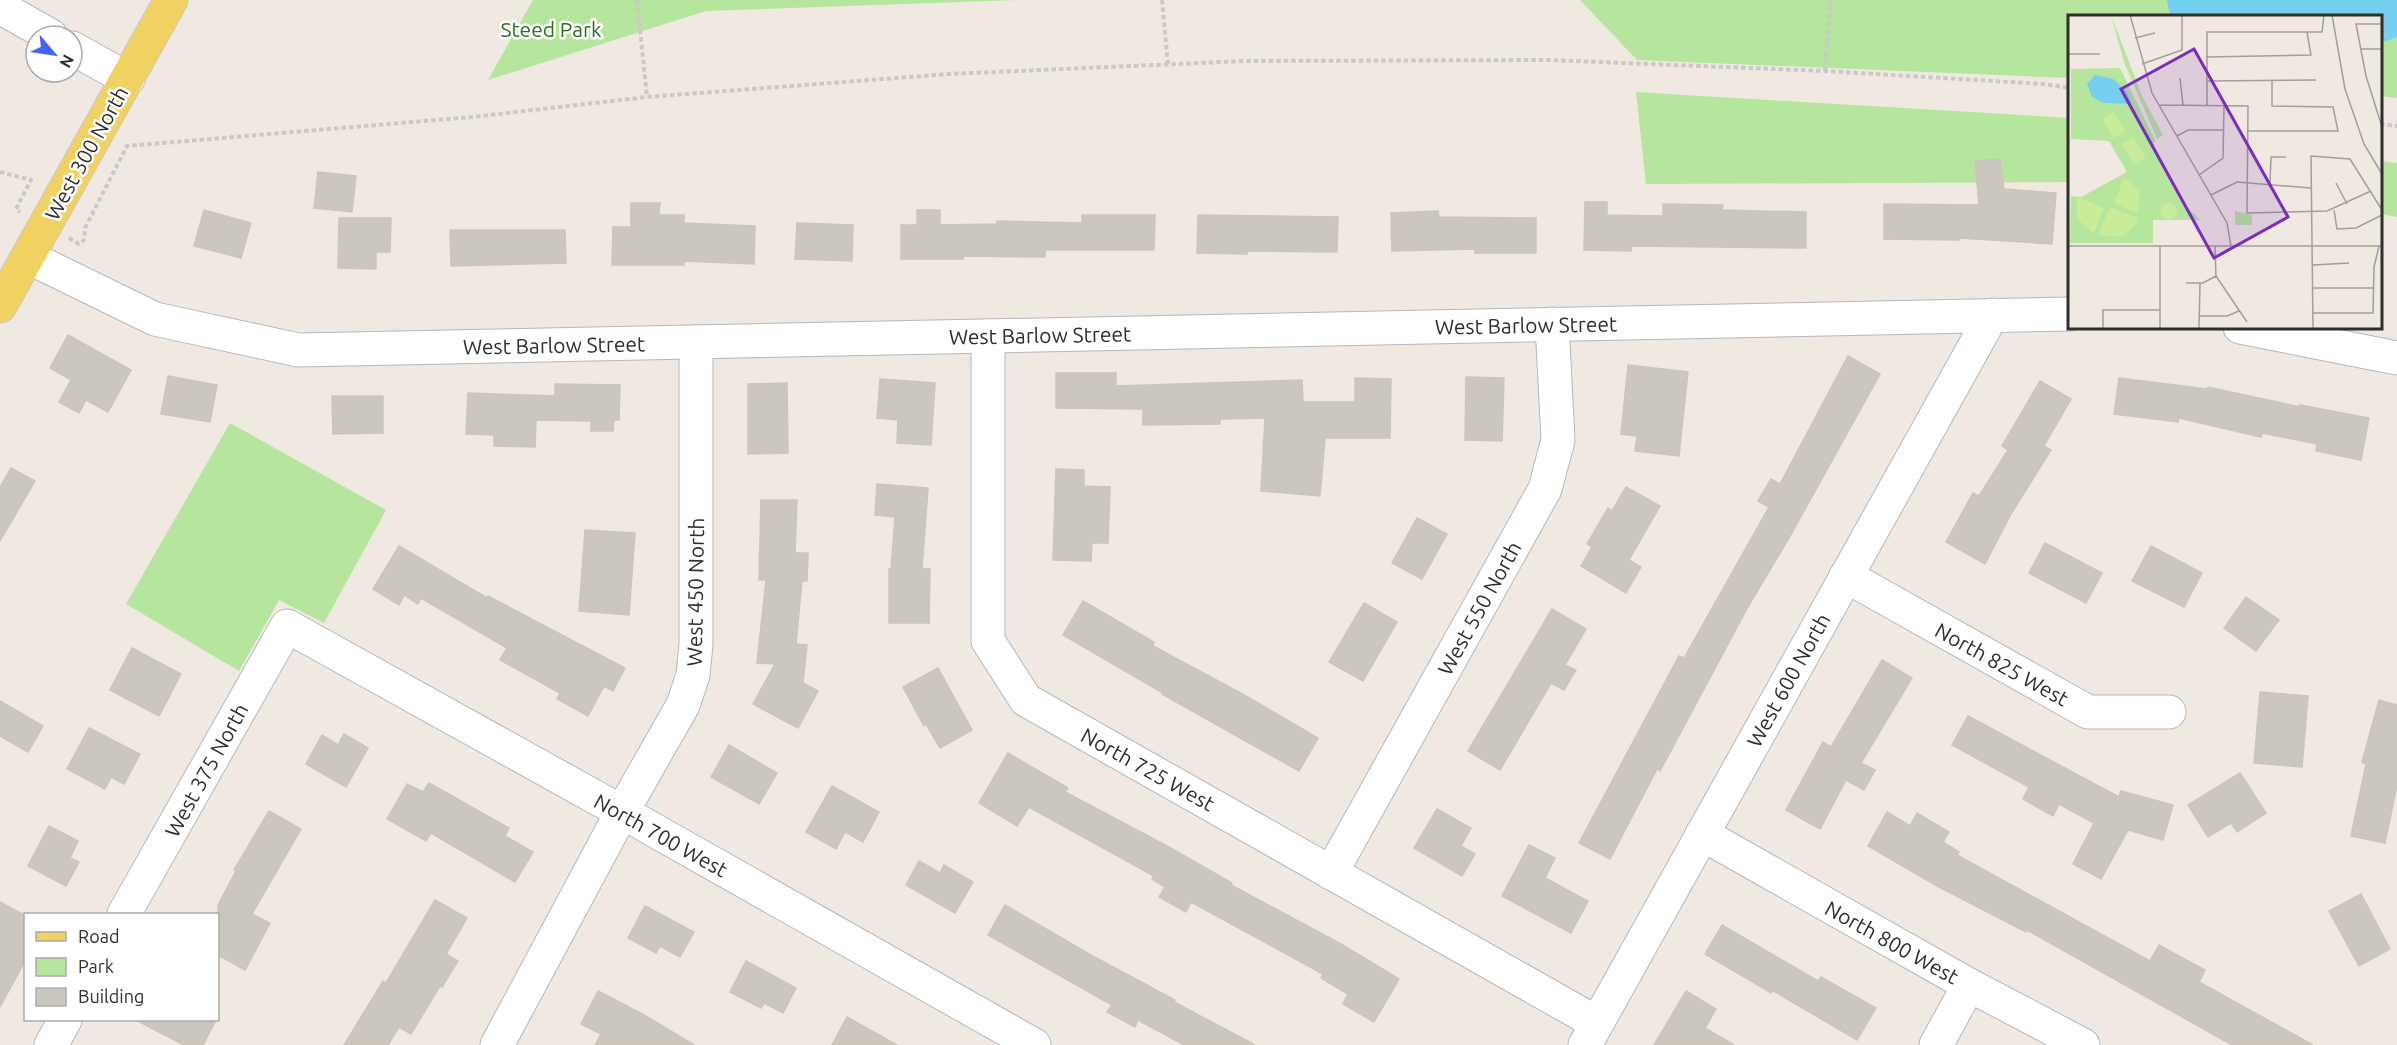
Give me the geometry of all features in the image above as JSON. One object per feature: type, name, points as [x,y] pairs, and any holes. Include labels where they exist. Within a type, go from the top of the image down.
[{"type":"main road","name":"West 300 North","points":[[0,306],[171,0]]},
{"type":"street","points":[[0,7],[30,24]]},
{"type":"street","points":[[84,55],[128,79]]},
{"type":"street","name":"West Barlow Street","points":[[28,257],[155,319],[298,350],[2068,314]]},
{"type":"street","name":"West 600 North","points":[[1591,1034],[1992,315]]},
{"type":"street","name":"West 550 North","points":[[1330,873],[1545,489],[1558,440],[1552,324]]},
{"type":"street","points":[[2245,328],[2397,358]]},
{"type":"street","name":"North 725 West","points":[[988,336],[988,641],[1026,700],[1330,873],[1591,1034]]},
{"type":"street","name":"West 450 North","points":[[497,1045],[622,812],[683,705],[693,675],[696,644],[696,342]]},
{"type":"street","name":"North 825 West","points":[[1846,576],[2088,712],[2169,712]]},
{"type":"street","name":"North 700 West","points":[[287,626],[1034,1045]]},
{"type":"street","name":"West 375 North","points":[[125,913],[287,626]]},
{"type":"street","name":"North 800 West","points":[[1702,834],[1969,985],[2083,1045]]},
{"type":"street","points":[[1935,1045],[1969,985]]},
{"type":"street","points":[[51,1045],[64,1021]]},
{"type":"path","points":[[637,0],[647,98]]},
{"type":"path","points":[[1162,0],[1168,64]]},
{"type":"path","points":[[1825,71],[1831,0]]},
{"type":"path","points":[[79,243],[84,240],[85,228],[127,146],[472,117],[647,98],[949,74],[1245,61],[1549,60],[1825,71],[2068,87]]},
{"type":"path","points":[[2382,124],[2397,126]]},
{"type":"path","points":[[0,172],[31,180],[16,209]]},
{"type":"green space","name":"Steed Park","points":[[533,0],[1021,0],[706,11],[488,80]]},
{"type":"green space","points":[[1580,0],[2397,0],[2397,98],[2382,96],[2382,15],[2068,15],[2068,78],[1637,60]]},
{"type":"green space","points":[[1636,92],[2068,118],[2068,182],[1646,184]]},
{"type":"green space","points":[[2382,161],[2397,163],[2397,217],[2382,214]]},
{"type":"green space","points":[[230,423],[386,510],[324,623],[279,600],[239,671],[126,604]]},
{"type":"water","points":[[2167,0],[2397,0],[2397,37],[2382,43],[2382,15],[2170,15]]},
{"type":"building","points":[[2000,159],[2004,189],[2056,193],[2052,244],[1959,238],[1959,240],[1884,239],[1884,204],[1979,205],[1975,161]]},
{"type":"building","points":[[318,172],[356,176],[352,212],[314,208]]},
{"type":"building","points":[[1585,202],[1607,202],[1607,215],[1663,216],[1663,204],[1723,205],[1722,210],[1806,212],[1806,248],[1631,246],[1631,251],[1584,250]]},
{"type":"building","points":[[631,203],[660,203],[659,215],[684,215],[684,223],[755,226],[754,264],[684,261],[684,265],[612,265],[613,227],[631,227]]},
{"type":"building","points":[[204,210],[251,223],[241,258],[194,246]]},
{"type":"building","points":[[917,210],[940,210],[940,225],[997,224],[997,221],[1082,223],[1082,215],[1155,215],[1154,250],[1045,250],[1045,257],[963,256],[963,259],[901,259],[901,225],[917,225]]},
{"type":"building","points":[[1438,211],[1439,217],[1536,218],[1536,253],[1475,253],[1475,249],[1392,251],[1391,213]]},
{"type":"building","points":[[1198,215],[1338,217],[1337,252],[1197,253]]},
{"type":"building","points":[[339,218],[391,218],[390,252],[376,252],[376,269],[338,268]]},
{"type":"building","points":[[797,223],[853,225],[852,261],[795,259]]},
{"type":"building","points":[[450,230],[565,230],[566,263],[451,266]]},
{"type":"building","points":[[68,335],[131,370],[108,412],[86,400],[79,413],[59,402],[71,380],[50,368]]},
{"type":"building","points":[[1848,356],[1880,374],[1749,605],[1660,771],[1657,769],[1610,859],[1579,843],[1679,656],[1684,658],[1769,507],[1758,501],[1771,479],[1780,484]]},
{"type":"building","points":[[1628,365],[1688,372],[1679,456],[1635,451],[1637,436],[1621,434]]},
{"type":"building","points":[[1056,373],[1116,373],[1116,386],[1302,380],[1303,402],[1355,402],[1355,378],[1391,379],[1390,438],[1325,438],[1320,496],[1261,491],[1265,418],[1220,419],[1220,424],[1143,425],[1143,409],[1056,408]]},
{"type":"building","points":[[168,376],[217,385],[210,422],[161,414]]},
{"type":"building","points":[[1466,377],[1504,378],[1502,441],[1465,440]]},
{"type":"building","points":[[2119,378],[2207,389],[2208,387],[2300,407],[2300,405],[2369,418],[2361,460],[2316,451],[2317,444],[2262,433],[2261,437],[2179,418],[2178,422],[2114,414]]},
{"type":"building","points":[[880,379],[935,383],[931,445],[897,443],[898,420],[877,418]]},
{"type":"building","points":[[2040,381],[2071,399],[2044,446],[2051,450],[2011,514],[1985,564],[1946,542],[1973,493],[1979,496],[2008,450],[2002,446]]},
{"type":"building","points":[[787,383],[788,453],[748,454],[748,384]]},
{"type":"building","points":[[555,384],[620,385],[619,420],[614,420],[613,431],[591,431],[591,421],[536,420],[535,447],[494,446],[494,435],[466,434],[468,393],[555,396]]},
{"type":"building","points":[[332,396],[383,396],[383,433],[333,434]]},
{"type":"building","points":[[11,468],[35,481],[0,541],[0,487]]},
{"type":"building","points":[[1056,469],[1084,470],[1084,486],[1110,487],[1108,543],[1092,543],[1091,561],[1053,560]]},
{"type":"building","points":[[877,484],[928,488],[922,569],[930,569],[929,623],[889,623],[889,569],[891,569],[895,517],[875,515]]},
{"type":"building","points":[[1626,487],[1660,506],[1629,560],[1641,567],[1626,593],[1581,566],[1592,547],[1587,544],[1608,508],[1612,511]]},
{"type":"building","points":[[761,500],[797,500],[795,553],[808,553],[807,581],[802,581],[796,644],[807,645],[803,683],[818,691],[798,728],[753,704],[775,664],[757,663],[766,580],[759,580]]},
{"type":"building","points":[[1417,518],[1447,534],[1422,579],[1392,563]]},
{"type":"building","points":[[585,530],[635,533],[629,615],[579,611]]},
{"type":"building","points":[[2045,543],[2102,573],[2086,603],[2029,573]]},
{"type":"building","points":[[399,546],[487,598],[488,596],[625,668],[613,691],[604,686],[588,716],[557,699],[560,693],[500,660],[507,648],[421,598],[418,604],[404,595],[399,605],[373,589]]},
{"type":"building","points":[[2151,546],[2202,573],[2184,607],[2132,581]]},
{"type":"building","points":[[2246,597],[2279,620],[2256,651],[2224,628]]},
{"type":"building","points":[[1083,601],[1154,642],[1153,646],[1318,738],[1299,771],[1063,635]]},
{"type":"building","points":[[1364,603],[1397,622],[1363,681],[1329,662]]},
{"type":"building","points":[[1552,609],[1586,629],[1565,665],[1576,670],[1564,690],[1551,683],[1500,770],[1468,751]]},
{"type":"building","points":[[132,648],[181,674],[159,716],[110,690]]},
{"type":"building","points":[[1882,660],[1912,678],[1861,763],[1875,770],[1864,790],[1846,780],[1820,829],[1786,810],[1823,742],[1831,747]]},
{"type":"building","points":[[938,668],[972,730],[940,748],[926,724],[924,726],[903,687]]},
{"type":"building","points":[[2260,692],[2308,696],[2302,767],[2254,763]]},
{"type":"building","points":[[2379,700],[2397,705],[2397,785],[2385,843],[2351,836],[2366,764],[2362,762]]},
{"type":"building","points":[[0,701],[43,726],[28,752],[0,736]]},
{"type":"building","points":[[1968,716],[2119,797],[2121,791],[2173,805],[2163,840],[2128,830],[2101,879],[2073,864],[2094,823],[2059,804],[2053,816],[2023,799],[2029,787],[1952,745]]},
{"type":"building","points":[[89,728],[140,754],[124,784],[111,777],[105,789],[67,769]]},
{"type":"building","points":[[344,734],[368,748],[346,787],[306,764],[322,735],[338,745]]},
{"type":"building","points":[[729,745],[777,773],[759,804],[711,777]]},
{"type":"building","points":[[1008,753],[1068,788],[1065,792],[1167,846],[1232,883],[1231,885],[1341,944],[1399,979],[1374,1022],[1343,1004],[1348,994],[1321,978],[1323,974],[1191,902],[1186,912],[1159,897],[1165,887],[1152,879],[1154,876],[1029,807],[1017,826],[979,803]]},
{"type":"building","points":[[2240,773],[2266,813],[2237,832],[2231,823],[2208,837],[2188,805]]},
{"type":"building","points":[[429,783],[509,828],[505,836],[533,852],[515,882],[431,833],[426,841],[387,819],[407,784],[423,792]]},
{"type":"building","points":[[832,786],[879,812],[863,842],[845,832],[836,849],[806,832]]},
{"type":"building","points":[[1437,809],[1471,828],[1461,846],[1475,854],[1462,876],[1414,848]]},
{"type":"building","points":[[269,811],[301,829],[252,914],[270,923],[245,970],[219,956],[218,905],[236,871],[234,870]]},
{"type":"building","points":[[1887,812],[1910,826],[1917,813],[1949,832],[1943,842],[1959,852],[1957,855],[2150,961],[2159,945],[2205,970],[2199,982],[2313,1045],[2232,1045],[2027,930],[2026,932],[1939,887],[1868,846]]},
{"type":"building","points":[[49,826],[78,841],[70,858],[79,862],[66,886],[28,866]]},
{"type":"building","points":[[1529,845],[1555,858],[1545,878],[1588,901],[1571,933],[1502,896]]},
{"type":"building","points":[[919,861],[940,873],[944,865],[973,882],[955,913],[906,885]]},
{"type":"building","points":[[2361,894],[2390,949],[2359,966],[2329,911]]},
{"type":"building","points":[[435,900],[467,918],[446,954],[458,961],[442,987],[440,986],[411,1034],[399,1027],[388,1045],[344,1045],[383,981],[386,983]]},
{"type":"building","points":[[0,902],[24,915],[24,963],[0,1007]]},
{"type":"building","points":[[1005,905],[1175,1000],[1174,1002],[1255,1045],[1184,1045],[1138,1020],[1135,1027],[1107,1012],[1112,1005],[988,935]]},
{"type":"building","points":[[645,906],[694,932],[680,957],[660,946],[656,953],[628,938]]},
{"type":"building","points":[[1722,925],[1818,981],[1821,977],[1876,1008],[1857,1040],[1705,954]]},
{"type":"building","points":[[746,961],[796,988],[783,1013],[764,1003],[761,1008],[730,992]]},
{"type":"building","points":[[598,991],[694,1045],[595,1045],[601,1034],[581,1024]]},
{"type":"building","points":[[1686,991],[1716,1009],[1705,1028],[1734,1045],[1654,1045]]},
{"type":"building","points":[[847,1017],[897,1045],[832,1045]]},
{"type":"building","points":[[138,1021],[215,1021],[203,1045],[184,1045]]}]
